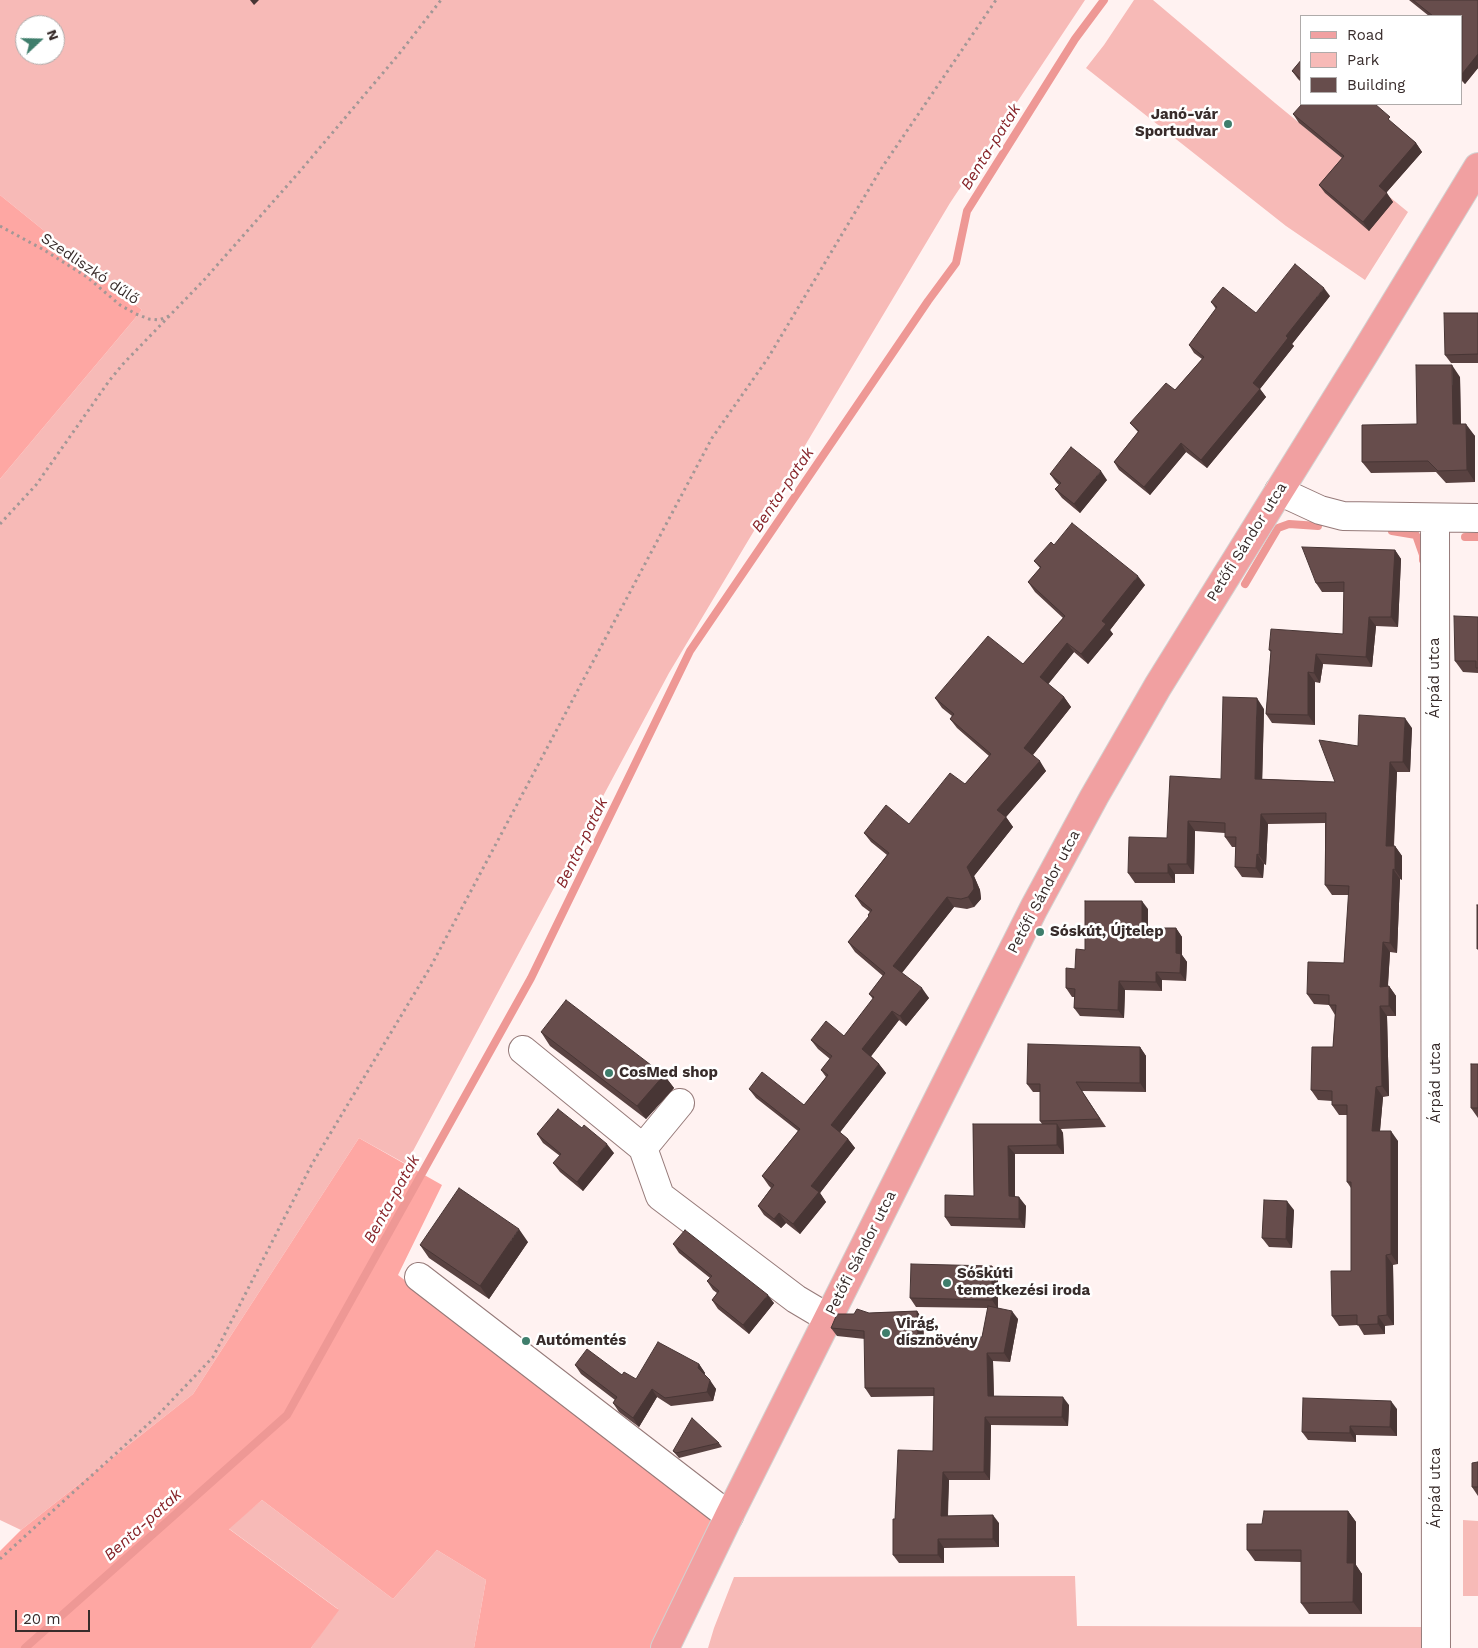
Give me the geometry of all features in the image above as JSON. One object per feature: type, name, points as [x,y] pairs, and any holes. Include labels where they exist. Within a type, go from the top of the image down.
[{"type":"main road","name":"Petőfi Sándor utca","points":[[665,1648],[729,1516],[1034,908],[1094,797],[1158,686],[1478,167]]},
{"type":"street","points":[[1279,491],[1334,515],[1478,518]]},
{"type":"street","name":"Árpád utca","points":[[1435,518],[1436,1648]]},
{"type":"street","points":[[523,1050],[643,1148],[660,1196],[796,1299],[828,1318]]},
{"type":"street","points":[[643,1148],[680,1103]]},
{"type":"street","points":[[419,1277],[729,1516]]},
{"type":"path","points":[[0,524],[36,484],[114,375],[204,280],[301,170],[399,54],[441,0]]},
{"type":"path","points":[[0,1559],[157,1416],[213,1357],[312,1164],[431,966],[712,438],[768,358],[881,170],[996,0]]},
{"type":"path","name":"Szedliszkó dűlő","points":[[0,226],[44,250],[87,277],[120,305],[136,314],[159,320],[169,316]]},
{"type":"green space","points":[[0,0],[1085,0],[950,203],[669,673],[406,1164],[359,1138],[193,1394],[21,1530],[0,1520],[0,479],[142,310],[0,195]]},
{"type":"green space","name":"Janó-vár Sportudvar","points":[[1134,0],[1153,0],[1408,212],[1365,280],[1286,226],[1086,68]]},
{"type":"green space","points":[[262,1500],[393,1599],[437,1550],[486,1580],[474,1648],[311,1648],[338,1609],[228,1528]]},
{"type":"green space","points":[[1463,1520],[1478,1521],[1478,1596],[1463,1596]]},
{"type":"green space","points":[[1075,1576],[1077,1626],[1426,1627],[1426,1648],[708,1648],[734,1577]]},
{"type":"shaded area","points":[[0,195],[142,310],[0,479]]},
{"type":"shaded area","points":[[359,1138],[442,1185],[398,1275],[725,1526],[665,1648],[474,1648],[486,1580],[437,1550],[393,1599],[262,1500],[229,1529],[339,1610],[311,1648],[0,1648],[0,1551],[21,1530],[193,1394]]},
{"type":"building","points":[[1413,0],[1478,0],[1478,54],[1463,73],[1463,15],[1432,15]]},
{"type":"building","points":[[1300,61],[1300,78],[1292,71]]},
{"type":"building","points":[[1301,105],[1376,105],[1390,117],[1388,119],[1416,143],[1379,186],[1387,193],[1363,222],[1319,185],[1344,156],[1293,114]]},
{"type":"building","points":[[1295,264],[1324,288],[1286,336],[1288,338],[1253,383],[1260,389],[1201,460],[1181,443],[1144,487],[1114,462],[1139,431],[1130,423],[1166,383],[1175,390],[1204,357],[1189,345],[1217,307],[1211,302],[1223,287],[1256,313]]},
{"type":"building","points":[[1444,313],[1478,313],[1478,354],[1445,355]]},
{"type":"building","points":[[1416,365],[1452,365],[1453,424],[1466,424],[1467,470],[1438,471],[1428,461],[1362,462],[1362,425],[1417,424]]},
{"type":"building","points":[[1071,447],[1101,471],[1074,504],[1055,489],[1061,483],[1050,474]]},
{"type":"building","points":[[1072,523],[1138,576],[1102,621],[1106,624],[1081,654],[1067,643],[1040,677],[1064,697],[1024,748],[1040,761],[997,810],[1006,817],[967,867],[973,880],[974,889],[968,897],[961,899],[947,897],[893,966],[922,988],[900,1016],[892,1011],[862,1049],[879,1064],[831,1125],[848,1139],[811,1186],[819,1192],[793,1224],[779,1213],[774,1219],[758,1206],[774,1185],[762,1176],[800,1129],[749,1089],[762,1072],[804,1105],[828,1075],[821,1070],[832,1056],[811,1040],[826,1021],[844,1036],[874,997],[869,994],[885,973],[848,942],[872,910],[855,896],[889,853],[864,833],[886,805],[909,824],[950,773],[965,784],[991,754],[950,719],[954,714],[935,698],[988,636],[1023,664],[1065,616],[1028,582],[1041,567],[1034,561],[1051,542],[1054,545]]},
{"type":"building","points":[[1302,547],[1395,550],[1391,617],[1369,617],[1366,657],[1316,654],[1314,673],[1308,672],[1308,715],[1266,714],[1271,629],[1343,634],[1344,582],[1316,583]]},
{"type":"building","points":[[1454,616],[1478,617],[1478,668],[1476,668],[1476,661],[1455,661]]},
{"type":"building","points":[[1223,697],[1257,698],[1255,779],[1335,782],[1319,740],[1358,746],[1359,715],[1405,718],[1403,762],[1390,762],[1386,846],[1395,846],[1395,870],[1393,869],[1390,943],[1383,942],[1380,987],[1389,986],[1389,1006],[1380,1006],[1382,1086],[1376,1087],[1372,1131],[1391,1131],[1391,1254],[1386,1255],[1387,1315],[1378,1316],[1378,1324],[1357,1325],[1357,1315],[1332,1316],[1331,1271],[1351,1271],[1351,1182],[1347,1182],[1347,1105],[1332,1105],[1332,1091],[1311,1090],[1312,1047],[1333,1047],[1336,1005],[1329,1005],[1329,995],[1307,994],[1308,962],[1344,963],[1349,886],[1325,885],[1326,813],[1261,814],[1259,855],[1257,854],[1256,868],[1235,867],[1236,837],[1225,837],[1225,823],[1188,821],[1187,864],[1168,864],[1168,873],[1128,873],[1129,837],[1167,838],[1170,776],[1221,779]]},
{"type":"building","points":[[1085,901],[1142,901],[1142,928],[1176,928],[1176,953],[1181,954],[1180,973],[1156,972],[1156,982],[1119,981],[1118,1010],[1074,1008],[1075,989],[1066,988],[1066,968],[1075,969],[1076,949],[1085,950]]},
{"type":"building","points":[[1478,905],[1478,949],[1477,949]]},
{"type":"building","points":[[566,1000],[664,1075],[637,1106],[541,1032]]},
{"type":"building","points":[[1028,1044],[1140,1047],[1140,1083],[1076,1082],[1100,1119],[1040,1121],[1040,1084],[1027,1084]]},
{"type":"building","points":[[1471,1064],[1478,1064],[1478,1108],[1471,1108]]},
{"type":"building","points":[[558,1109],[582,1128],[584,1125],[607,1144],[577,1182],[553,1163],[561,1154],[537,1134]]},
{"type":"building","points":[[973,1124],[1057,1124],[1057,1145],[1008,1146],[1009,1196],[1019,1197],[1019,1219],[945,1217],[945,1195],[974,1196]]},
{"type":"building","points":[[459,1188],[519,1229],[480,1286],[420,1245]]},
{"type":"building","points":[[1264,1200],[1287,1201],[1286,1239],[1262,1238]]},
{"type":"building","points":[[685,1230],[768,1295],[743,1325],[712,1300],[719,1291],[707,1281],[712,1276],[673,1244]]},
{"type":"building","points":[[911,1264],[992,1266],[992,1300],[910,1298]]},
{"type":"building","points":[[988,1306],[1012,1311],[1004,1353],[987,1353],[988,1396],[1063,1397],[1062,1417],[985,1417],[984,1472],[943,1472],[941,1516],[993,1515],[993,1539],[938,1539],[938,1555],[893,1555],[893,1519],[895,1519],[898,1450],[933,1451],[934,1388],[865,1388],[864,1331],[831,1328],[837,1314],[854,1314],[857,1309],[869,1313],[917,1311],[918,1338],[982,1337]]},
{"type":"building","points":[[658,1342],[699,1364],[698,1368],[710,1380],[707,1392],[665,1398],[652,1389],[633,1418],[613,1403],[617,1397],[575,1365],[587,1349],[622,1375],[624,1372],[636,1379]]},
{"type":"building","points":[[1303,1398],[1391,1401],[1390,1427],[1350,1426],[1350,1433],[1302,1432]]},
{"type":"building","points":[[692,1418],[719,1443],[676,1453],[673,1451]]},
{"type":"building","points":[[1478,1462],[1478,1487],[1472,1487],[1472,1463]]},
{"type":"building","points":[[1264,1511],[1348,1511],[1347,1563],[1354,1563],[1353,1602],[1301,1603],[1301,1550],[1247,1550],[1247,1524],[1262,1524]]},
{"type":"waterway","name":"Benta-patak","points":[[25,1648],[287,1415],[531,978],[690,651],[928,301],[956,263],[967,211],[1075,39],[1104,0]]},
{"type":"waterway","points":[[1245,584],[1278,528],[1289,524],[1318,526]]},
{"type":"waterway","points":[[1392,531],[1416,535],[1423,560]]},
{"type":"waterway","points":[[1465,537],[1478,537]]},
{"type":"place","name":"Janó-vár Sportudvar","points":[[1228,124]]},
{"type":"place","name":"Sóskút, Újtelep","points":[[1040,932]]},
{"type":"place","name":"CosMed shop","points":[[609,1073]]},
{"type":"place","name":"Sóskúti temetkezési iroda","points":[[947,1283]]},
{"type":"place","name":"Virág, dísznövény","points":[[886,1333]]},
{"type":"place","name":"Autómentés","points":[[526,1341]]}]
